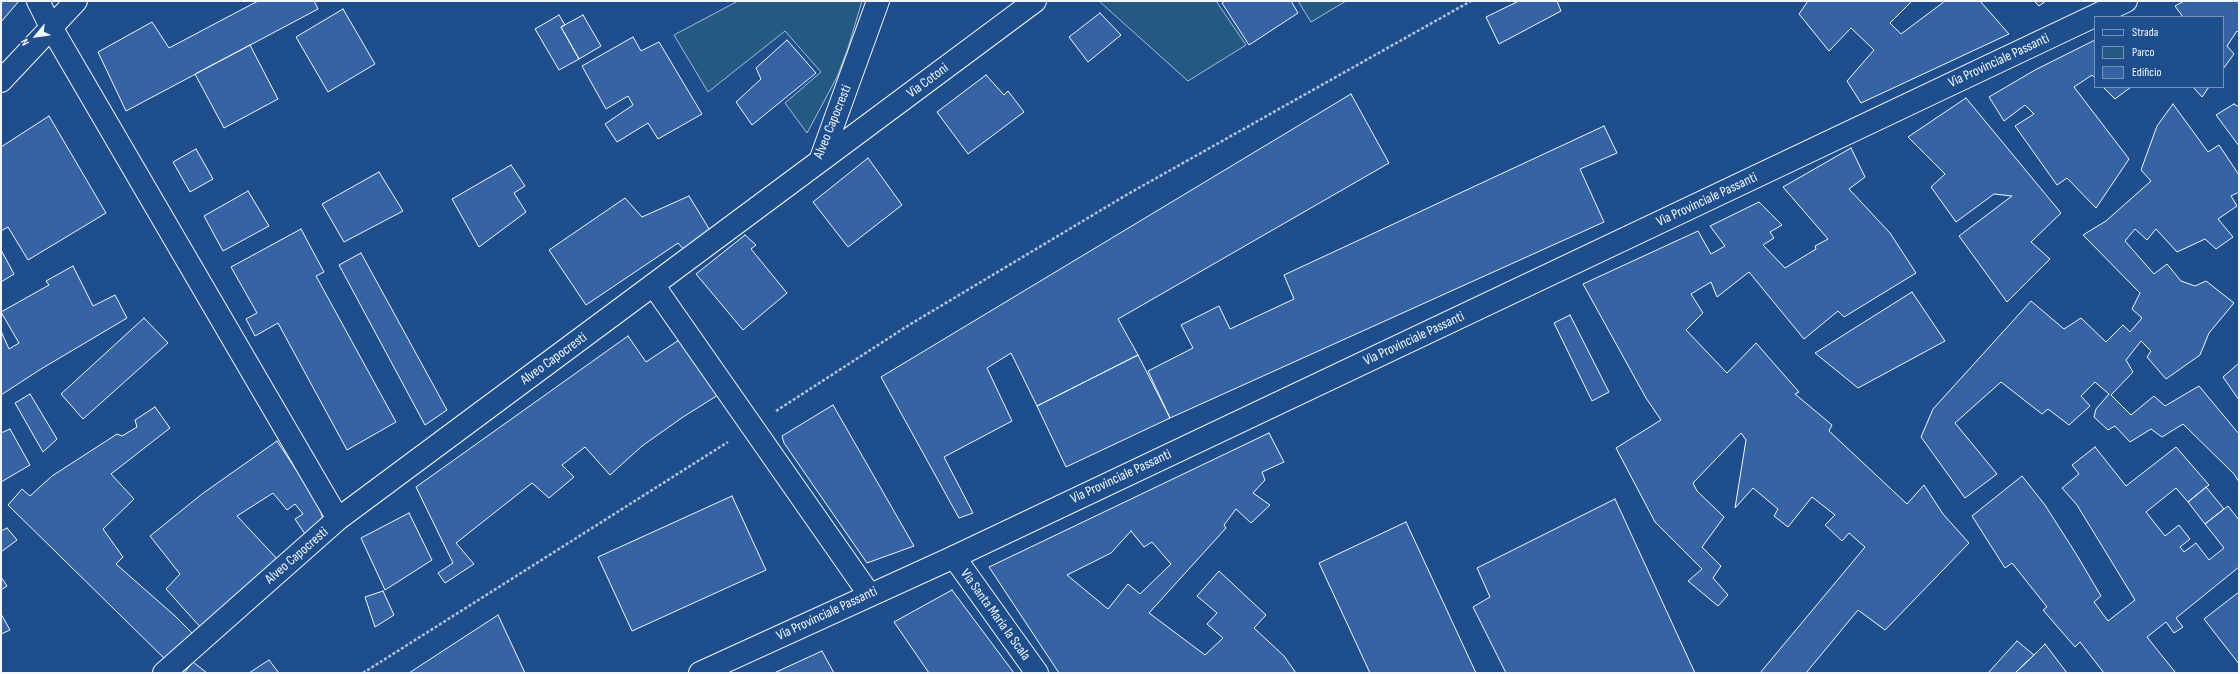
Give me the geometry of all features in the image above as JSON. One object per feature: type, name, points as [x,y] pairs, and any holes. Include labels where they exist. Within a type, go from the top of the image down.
[{"type":"street","points":[[38,1],[51,28],[338,519]]},
{"type":"street","points":[[1,81],[76,1]]},
{"type":"street","name":"Alveo Capocresti","points":[[164,673],[338,519],[654,286],[820,161],[878,1]]},
{"type":"street","name":"Via Cotoni","points":[[820,161],[1035,1]]},
{"type":"street","name":"Via Provinciale Passanti","points":[[2094,16],[2126,1]]},
{"type":"street","name":"Via Provinciale Passanti","points":[[700,673],[869,594],[954,557],[2094,16]]},
{"type":"street","points":[[654,286],[869,594]]},
{"type":"street","name":"Via Santa Maria la Scala","points":[[954,557],[1037,673]]},
{"type":"path","points":[[363,673],[909,325],[1128,194],[1471,1]]},
{"type":"green space","points":[[738,1],[862,1],[848,48],[837,77],[807,133],[785,103],[821,72],[785,31],[708,92],[674,35]]},
{"type":"green space","points":[[1099,1],[1216,1],[1246,45],[1188,81]]},
{"type":"green space","points":[[1298,1],[1346,1],[1311,22]]},
{"type":"building","points":[[1,1],[19,1],[1,22]]},
{"type":"building","points":[[258,1],[314,1],[318,9],[126,111],[98,52],[152,22],[169,48]]},
{"type":"building","points":[[1225,1],[1291,1],[1298,13],[1249,45],[1222,3]]},
{"type":"building","points":[[1519,1],[1557,1],[1561,11],[1499,44],[1486,17]]},
{"type":"building","points":[[1808,1],[1912,1],[1890,23],[1901,34],[1945,1],[1980,1],[2009,34],[1861,103],[1847,81],[1874,50],[1851,28],[1829,51],[1799,14]]},
{"type":"building","points":[[2034,1],[2046,1],[2039,6]]},
{"type":"building","points":[[2184,1],[2239,1],[2239,33],[2237,31],[2227,46],[2234,54],[2224,68],[2224,16],[2182,16],[2175,6]]},
{"type":"building","points":[[343,9],[375,64],[328,92],[296,37]]},
{"type":"building","points":[[1100,13],[1121,35],[1088,62],[1069,37]]},
{"type":"building","points":[[559,15],[565,25],[561,27],[579,59],[559,70],[535,29]]},
{"type":"building","points":[[583,15],[601,46],[579,59],[561,27]]},
{"type":"building","points":[[633,37],[641,51],[659,42],[702,114],[658,139],[648,123],[617,142],[605,124],[633,105],[628,96],[606,109],[582,66]]},
{"type":"building","points":[[787,40],[816,73],[752,125],[736,102],[761,79],[756,68]]},
{"type":"building","points":[[2094,40],[2094,77],[2092,75],[2074,87],[2129,159],[2096,208],[2067,178],[2057,185],[2015,126],[2034,114],[2025,105],[2004,121],[1989,97],[2035,70]]},
{"type":"building","points":[[250,45],[278,99],[224,128],[195,74]]},
{"type":"building","points":[[986,75],[1004,95],[1008,91],[1024,112],[968,154],[937,112]]},
{"type":"building","points":[[2104,88],[2130,88],[2115,99]]},
{"type":"building","points":[[2194,88],[2208,88],[2202,97]]},
{"type":"building","points":[[1351,94],[1389,163],[1118,319],[1138,355],[1037,406],[1011,353],[987,368],[1012,421],[944,457],[973,513],[959,518],[881,377]]},
{"type":"building","points":[[1966,98],[2061,213],[2031,242],[2050,259],[2007,302],[1959,236],[2012,196],[1994,194],[1956,222],[1931,187],[1945,174],[1908,137]]},
{"type":"building","points":[[2173,104],[2208,152],[2219,145],[2239,175],[2239,192],[2231,196],[2237,206],[2218,219],[2233,237],[2216,249],[2205,239],[2177,252],[2156,229],[2147,240],[2135,229],[2125,241],[2154,274],[2167,264],[2181,281],[2195,286],[2206,281],[2234,303],[2209,333],[2200,355],[2166,379],[2147,357],[2151,351],[2141,341],[2126,360],[2133,372],[2111,395],[2131,415],[2154,396],[2165,406],[2199,386],[2239,434],[2239,482],[2234,474],[2183,424],[2162,437],[2151,429],[2130,442],[2115,426],[2108,430],[2094,417],[2096,409],[2109,394],[2095,382],[2081,396],[2090,406],[2069,425],[2048,409],[2042,414],[2001,382],[1955,423],[1997,474],[1965,498],[1921,437],[1933,409],[2031,301],[2064,329],[2081,318],[2106,342],[2123,325],[2130,332],[2142,318],[2132,309],[2140,293],[2083,235],[2106,221],[2151,181],[2141,170],[2157,126]]},
{"type":"building","points":[[2234,104],[2239,107],[2239,146],[2216,115]]},
{"type":"building","points":[[49,116],[106,213],[28,260],[8,227],[1,231],[1,147]]},
{"type":"building","points":[[1604,126],[1617,153],[1580,169],[1604,222],[1170,418],[1148,371],[1193,348],[1181,325],[1219,306],[1230,329],[1294,299],[1284,275]]},
{"type":"building","points":[[1851,148],[1865,177],[1849,189],[1890,233],[1916,273],[1844,317],[1838,311],[1804,339],[1749,272],[1717,297],[1711,282],[1691,294],[1703,313],[1686,330],[1727,373],[1756,343],[1799,392],[1795,394],[1832,425],[1829,431],[1907,504],[1924,485],[1943,514],[1969,543],[1885,630],[1858,610],[1806,673],[1760,673],[1865,547],[1849,533],[1842,541],[1825,525],[1835,515],[1812,497],[1788,527],[1774,516],[1778,509],[1753,488],[1735,508],[1746,440],[1741,433],[1693,483],[1697,491],[1724,517],[1702,547],[1721,566],[1713,578],[1728,595],[1718,606],[1688,581],[1702,569],[1655,522],[1616,448],[1661,420],[1646,398],[1583,284],[1698,231],[1711,254],[1725,246],[1710,226],[1759,202],[1782,225],[1770,232],[1774,238],[1763,245],[1785,268],[1816,249],[1815,246],[1828,239],[1783,187]]},
{"type":"building","points":[[196,149],[213,179],[190,192],[173,162]]},
{"type":"building","points":[[868,158],[902,205],[848,247],[813,202]]},
{"type":"building","points":[[511,165],[525,186],[514,193],[526,212],[479,247],[452,199]]},
{"type":"building","points":[[379,172],[403,211],[344,242],[322,204]]},
{"type":"building","points":[[248,191],[269,226],[223,251],[204,216]]},
{"type":"building","points":[[689,196],[711,232],[685,251],[678,243],[586,305],[549,250],[625,198],[642,217]]},
{"type":"building","points":[[301,229],[324,272],[316,276],[396,422],[347,450],[278,323],[255,336],[246,319],[257,313],[231,267]]},
{"type":"building","points":[[745,235],[756,245],[751,249],[787,293],[743,330],[696,274]]},
{"type":"building","points":[[1,250],[14,274],[1,282]]},
{"type":"building","points":[[361,253],[447,410],[425,425],[339,265]]},
{"type":"building","points":[[73,266],[93,306],[115,295],[127,318],[41,369],[1,395],[1,331],[9,349],[19,343],[1,312],[49,285],[46,281]]},
{"type":"building","points":[[1912,292],[1945,341],[1858,388],[1815,353]]},
{"type":"building","points":[[1570,315],[1609,392],[1592,401],[1554,323]]},
{"type":"building","points":[[144,318],[168,343],[83,419],[61,394]]},
{"type":"building","points":[[628,336],[646,362],[679,340],[718,395],[683,417],[642,446],[610,475],[585,447],[562,465],[574,477],[549,498],[532,483],[456,543],[474,564],[445,583],[438,573],[453,563],[416,487]]},
{"type":"building","points":[[1138,355],[1170,418],[1066,467],[1037,406]]},
{"type":"building","points":[[2239,363],[2239,400],[2223,377]]},
{"type":"building","points":[[30,394],[57,439],[43,452],[15,403]]},
{"type":"building","points":[[833,405],[914,546],[867,563],[784,443],[782,436]]},
{"type":"building","points":[[155,407],[170,428],[111,474],[134,499],[103,529],[123,557],[116,564],[175,616],[198,639],[169,663],[8,505],[22,489],[30,496],[52,476],[117,434],[122,436],[137,427],[135,420]]},
{"type":"building","points":[[10,429],[30,465],[1,482],[1,433]]},
{"type":"building","points":[[1269,433],[1284,462],[1262,472],[1265,480],[1253,493],[1270,505],[1251,523],[1236,509],[1224,525],[1226,528],[1149,613],[1205,655],[1223,638],[1207,624],[1217,613],[1197,596],[1219,571],[1266,615],[1254,628],[1284,656],[1296,673],[1059,673],[989,567]],"holes":[[[1131,531],[1144,547],[1152,542],[1171,564],[1140,594],[1128,584],[1108,609],[1067,575],[1111,553]]]},
{"type":"building","points":[[277,441],[318,503],[324,522],[307,537],[295,519],[303,514],[295,504],[287,510],[273,493],[237,516],[280,562],[203,630],[166,589],[180,574],[150,536],[202,494]]},
{"type":"building","points":[[2095,447],[2126,486],[2176,447],[2209,485],[2188,502],[2176,488],[2146,512],[2165,536],[2179,525],[2190,539],[2180,547],[2184,552],[2196,543],[2209,560],[2224,548],[2205,524],[2228,506],[2239,520],[2239,567],[2176,618],[2183,627],[2174,633],[2166,622],[2147,637],[2175,672],[2173,673],[2104,673],[2080,642],[2075,647],[2043,610],[2047,607],[2012,563],[2005,568],[1972,516],[2022,476],[2045,505],[2078,557],[2101,596],[2094,602],[2108,621],[2135,600],[2077,505],[2062,488],[2079,474],[2072,465]]},
{"type":"building","points":[[2206,487],[2224,509],[2205,524],[2188,502]]},
{"type":"building","points":[[732,496],[766,570],[632,631],[598,557]]},
{"type":"building","points":[[1615,499],[1695,673],[1506,673],[1473,607],[1490,597],[1477,568]]},
{"type":"building","points":[[409,513],[432,560],[385,590],[361,538]]},
{"type":"building","points":[[1406,522],[1476,673],[1370,673],[1319,563]]},
{"type":"building","points":[[7,528],[17,540],[1,552],[1,531]]},
{"type":"building","points":[[1,577],[7,586],[1,590]]},
{"type":"building","points":[[952,590],[1014,673],[929,673],[894,622]]},
{"type":"building","points":[[383,591],[394,615],[375,627],[365,597]]},
{"type":"building","points":[[2239,592],[2239,664],[2204,619]]},
{"type":"building","points":[[1,614],[10,630],[1,634]]},
{"type":"building","points":[[498,615],[525,673],[409,673]]},
{"type":"building","points":[[2017,641],[2034,655],[2015,673],[1988,673]]},
{"type":"building","points":[[2045,644],[2067,673],[2015,673],[2034,655]]},
{"type":"building","points":[[822,651],[834,673],[774,673]]},
{"type":"building","points":[[269,660],[279,673],[249,673]]},
{"type":"building","points":[[193,662],[207,673],[184,673]]}]
